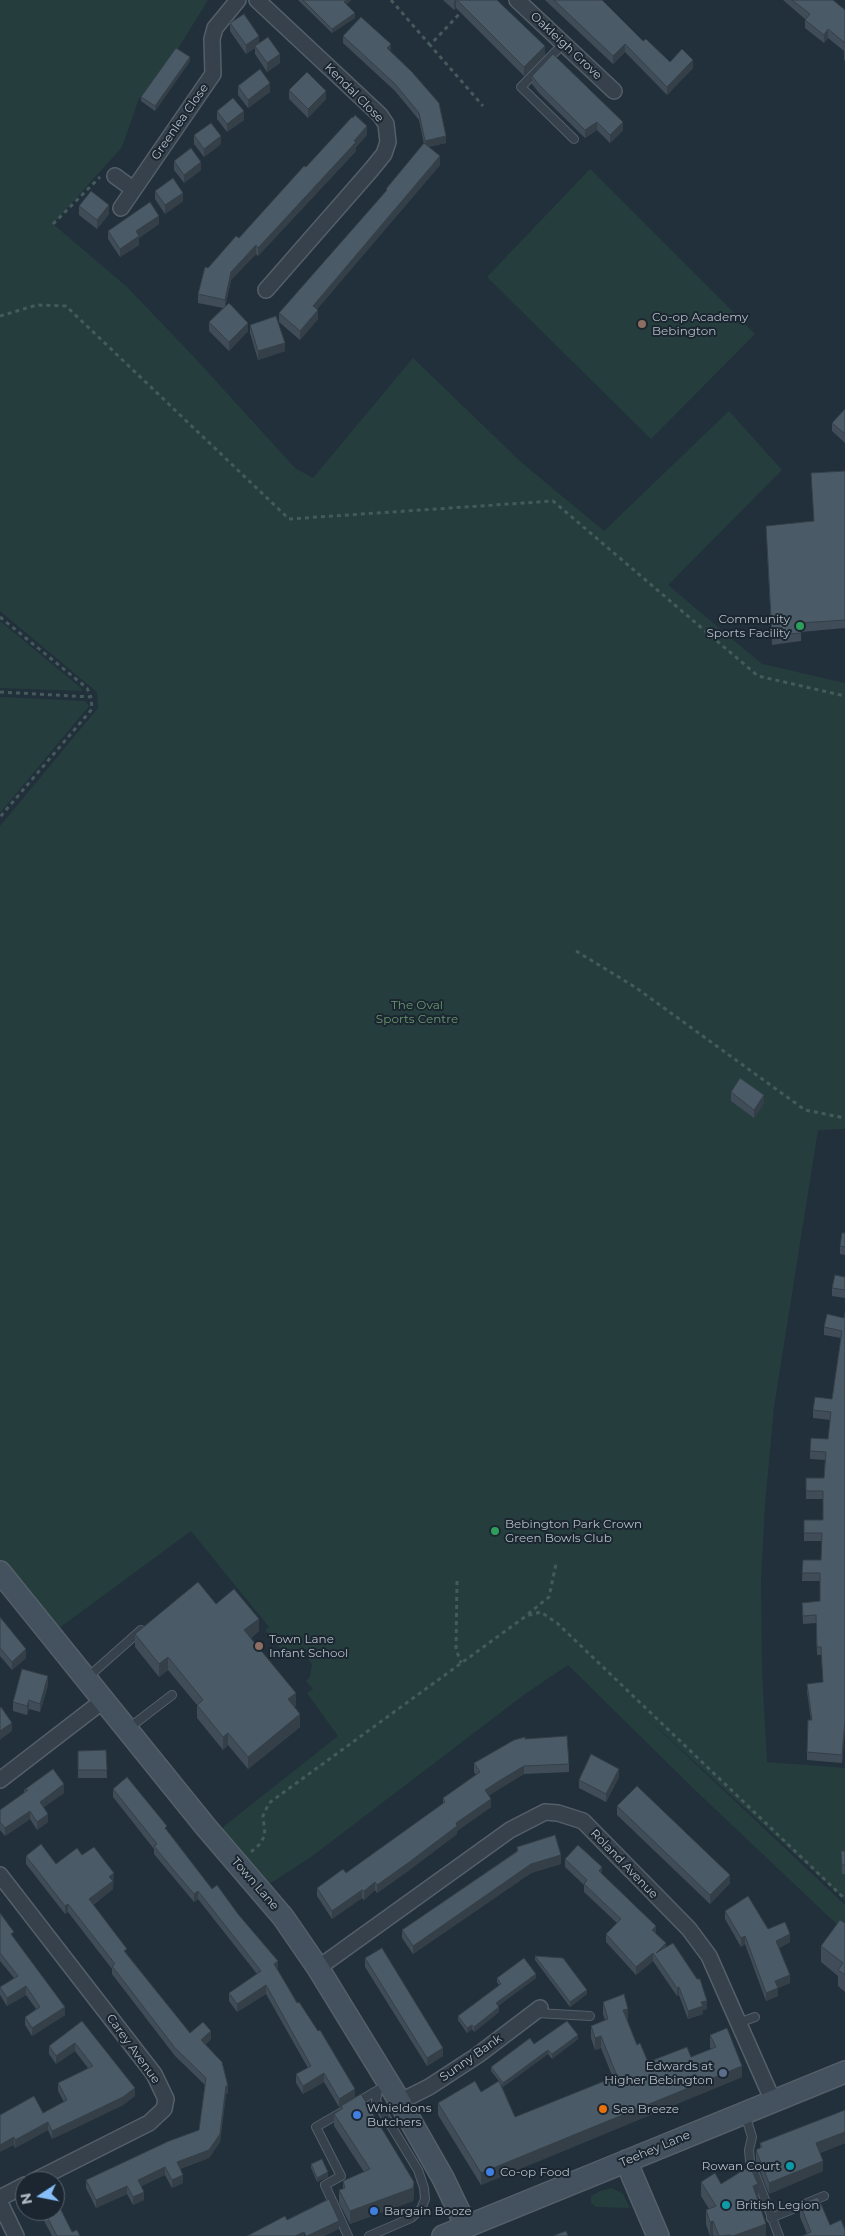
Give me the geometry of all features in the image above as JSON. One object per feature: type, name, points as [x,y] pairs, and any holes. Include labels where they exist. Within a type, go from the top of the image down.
[{"type":"main road","name":"Town Lane","points":[[0,1572],[283,1917],[318,1968],[388,2092],[443,2178],[466,2226]]},
{"type":"main road","name":"Teehey Lane","points":[[443,2236],[845,2072]]},
{"type":"main road","points":[[626,2161],[658,2236]]},
{"type":"street","name":"Greenlea Close","points":[[121,208],[214,74],[212,39],[215,28],[238,0]]},
{"type":"street","name":"Kendal Close","points":[[257,0],[380,116],[386,124],[388,142],[384,154],[372,170],[266,290]]},
{"type":"street","name":"Oakleigh Grove","points":[[517,0],[614,91]]},
{"type":"street","points":[[115,176],[133,189]]},
{"type":"street","points":[[0,1780],[104,1700]]},
{"type":"street","name":"Roland Avenue","points":[[318,1968],[510,1830],[545,1812],[558,1813],[583,1821],[689,1929],[709,1956],[773,2101]]},
{"type":"street","name":"Carey Avenue","points":[[0,1875],[154,2074],[166,2099],[164,2109],[149,2123],[54,2171]]},
{"type":"street","name":"Sunny Bank","points":[[388,2092],[429,2087],[537,2010]]},
{"type":"street","points":[[0,2198],[15,2190]]},
{"type":"street","points":[[0,2203],[16,2236]]},
{"type":"lane","points":[[563,44],[521,87],[574,139]]},
{"type":"lane","points":[[87,1679],[150,1622]]},
{"type":"lane","points":[[128,1730],[172,1695]]},
{"type":"lane","points":[[537,2010],[590,2016]]},
{"type":"lane","points":[[738,2023],[755,2017]]},
{"type":"lane","points":[[348,2236],[325,2185],[341,2176],[316,2127],[388,2092]]},
{"type":"lane","points":[[369,2236],[411,2218],[422,2209],[425,2199],[424,2188],[418,2170],[376,2101],[388,2092]]},
{"type":"lane","points":[[745,2112],[752,2137],[748,2150],[750,2161],[779,2236]]},
{"type":"lane","points":[[771,2218],[824,2196]]},
{"type":"path","points":[[391,0],[483,106]]},
{"type":"path","points":[[430,45],[466,6]]},
{"type":"path","points":[[53,224],[106,171],[115,176]]},
{"type":"path","points":[[0,316],[37,305],[66,306],[290,519],[554,501],[758,676],[845,696]]},
{"type":"path","points":[[0,617],[87,688],[91,696],[92,709],[0,817]]},
{"type":"path","points":[[0,692],[91,696]]},
{"type":"path","points":[[576,952],[635,987],[805,1110],[845,1118]]},
{"type":"path","points":[[238,1864],[260,1844],[265,1835],[263,1816],[269,1803],[526,1616],[549,1597],[556,1564]]},
{"type":"path","points":[[457,1581],[456,1649],[461,1663]]},
{"type":"path","points":[[526,1616],[541,1612],[557,1623],[845,1899]]},
{"type":"green space","name":"The Oval Sports Centre","points":[[0,0],[208,0],[176,52],[174,51],[138,101],[122,147],[53,224],[127,287],[295,468],[313,478],[413,358],[522,463],[604,531],[729,411],[782,470],[668,585],[762,664],[845,683],[845,1129],[818,1130],[774,1407],[765,1504],[761,1580],[762,1671],[767,1762],[845,1768],[845,1900],[633,1705],[845,1905],[845,1932],[695,1790],[568,1665],[525,1694],[311,1857],[260,1890],[213,1835],[338,1736],[307,1693],[313,1689],[306,1681],[310,1677],[312,1665],[306,1655],[296,1650],[284,1653],[265,1630],[269,1627],[191,1531],[51,1634],[0,1572],[0,826],[98,708],[97,692],[0,611]]},
{"type":"green space","points":[[590,169],[755,334],[651,439],[487,277]]},
{"type":"green space","points":[[0,621],[81,688],[82,691],[0,688]]},
{"type":"green space","points":[[0,697],[85,701],[89,706],[0,813]]},
{"type":"green space","points":[[612,2188],[623,2194],[630,2208],[596,2207],[591,2203],[591,2196]]},
{"type":"building","points":[[303,0],[346,0],[344,2],[355,13],[332,29]]},
{"type":"building","points":[[457,0],[497,0],[545,46],[524,67]]},
{"type":"building","points":[[554,0],[602,0],[643,41],[646,39],[670,62],[682,49],[693,60],[667,87],[625,44],[613,56]]},
{"type":"building","points":[[792,0],[833,0],[845,10],[845,43],[828,29],[824,35],[805,20],[810,14]]},
{"type":"building","points":[[244,14],[259,36],[246,45],[230,23]]},
{"type":"building","points":[[361,17],[391,44],[387,48],[412,72],[439,103],[446,136],[425,141],[419,113],[395,84],[343,36]]},
{"type":"building","points":[[268,37],[280,54],[267,63],[255,46]]},
{"type":"building","points":[[176,48],[190,57],[155,106],[141,97]]},
{"type":"building","points":[[553,54],[623,122],[610,135],[597,122],[585,130],[532,76]]},
{"type":"building","points":[[260,69],[270,83],[248,100],[238,86]]},
{"type":"building","points":[[307,72],[326,91],[308,109],[289,90]]},
{"type":"building","points":[[233,98],[244,111],[227,124],[217,111]]},
{"type":"building","points":[[355,115],[367,126],[354,141],[356,142],[258,248],[256,245],[231,272],[225,300],[198,294],[205,267],[208,268],[236,236],[239,238],[304,166],[306,167]]},
{"type":"building","points":[[211,123],[221,136],[204,149],[194,135]]},
{"type":"building","points":[[424,143],[440,156],[313,306],[318,310],[300,331],[279,313],[387,190]]},
{"type":"building","points":[[191,148],[201,162],[184,175],[174,161]]},
{"type":"building","points":[[173,178],[183,193],[165,205],[155,191]]},
{"type":"building","points":[[91,191],[109,205],[97,220],[79,206]]},
{"type":"building","points":[[150,202],[159,216],[136,231],[139,236],[120,249],[108,231]]},
{"type":"building","points":[[229,303],[248,323],[229,342],[209,322]]},
{"type":"building","points":[[276,316],[285,343],[258,351],[250,325]]},
{"type":"building","points":[[845,409],[845,434],[832,423]]},
{"type":"building","points":[[845,471],[845,620],[800,623],[801,633],[772,636],[766,526],[814,521],[811,473]]},
{"type":"building","points":[[740,1078],[764,1095],[754,1110],[731,1092]]},
{"type":"building","points":[[842,1233],[845,1233],[845,1247],[840,1246]]},
{"type":"building","points":[[835,1275],[845,1277],[845,1290],[832,1288]]},
{"type":"building","points":[[845,1313],[845,1721],[842,1755],[807,1752],[808,1720],[812,1720],[807,1684],[823,1682],[821,1647],[817,1647],[816,1615],[803,1616],[802,1603],[820,1601],[820,1573],[802,1573],[803,1560],[821,1560],[822,1533],[804,1533],[804,1520],[823,1520],[823,1491],[806,1491],[806,1478],[824,1478],[826,1452],[810,1451],[811,1438],[828,1439],[831,1412],[813,1410],[815,1397],[832,1399],[842,1331],[824,1327],[827,1314],[844,1318]]},
{"type":"building","points":[[198,1582],[216,1604],[234,1589],[259,1619],[244,1630],[296,1693],[288,1699],[300,1714],[248,1757],[228,1733],[223,1737],[197,1705],[203,1700],[168,1657],[159,1664],[135,1634]]},
{"type":"building","points":[[0,1617],[26,1649],[12,1662],[0,1648]]},
{"type":"building","points":[[22,1669],[48,1676],[40,1704],[29,1700],[27,1706],[13,1702]]},
{"type":"building","points":[[0,1708],[12,1723],[0,1731]]},
{"type":"building","points":[[567,1736],[569,1764],[524,1766],[502,1779],[485,1790],[491,1799],[456,1823],[457,1826],[377,1885],[375,1882],[332,1911],[317,1888],[343,1869],[346,1873],[445,1802],[443,1798],[480,1772],[474,1763],[514,1740],[525,1737],[525,1739]]},
{"type":"building","points":[[106,1750],[107,1770],[78,1770],[78,1751]]},
{"type":"building","points":[[591,1754],[619,1769],[606,1794],[579,1780]]},
{"type":"building","points":[[53,1769],[64,1784],[40,1802],[48,1814],[37,1822],[30,1811],[5,1828],[0,1822],[0,1810]]},
{"type":"building","points":[[127,1777],[167,1826],[165,1828],[212,1889],[217,1885],[238,1914],[278,1961],[274,1964],[297,2003],[299,2002],[318,2031],[320,2030],[355,2089],[339,2099],[324,2073],[303,2086],[296,2074],[311,2066],[266,1985],[237,2004],[229,1993],[261,1971],[198,1891],[194,1894],[171,1867],[154,1846],[157,1844],[113,1789]]},
{"type":"building","points":[[637,1786],[730,1875],[710,1895],[617,1806]]},
{"type":"building","points":[[555,1835],[561,1855],[531,1864],[413,1946],[402,1930],[518,1851],[517,1847]]},
{"type":"building","points":[[41,1844],[56,1864],[77,1848],[82,1855],[94,1847],[114,1873],[109,1877],[113,1881],[89,1899],[127,1949],[124,1951],[190,2033],[203,2022],[211,2031],[201,2040],[222,2062],[228,2086],[226,2086],[220,2134],[209,2150],[177,2162],[183,2175],[172,2180],[165,2167],[138,2180],[144,2192],[133,2197],[127,2186],[96,2200],[86,2180],[169,2141],[199,2130],[206,2078],[175,2048],[112,1966],[115,1964],[68,1904],[65,1906],[26,1856]]},
{"type":"building","points":[[578,1845],[602,1867],[599,1871],[656,1926],[652,1930],[666,1943],[656,1953],[673,1943],[697,1979],[700,1979],[707,2001],[701,2002],[703,2006],[688,2011],[679,1987],[677,1988],[653,1953],[636,1967],[606,1934],[621,1919],[584,1884],[587,1880],[565,1859]]},
{"type":"building","points":[[841,1851],[845,1851],[845,1865],[842,1865]]},
{"type":"building","points":[[748,1896],[768,1929],[785,1922],[790,1934],[776,1941],[790,1975],[775,1981],[778,1988],[766,1993],[745,1936],[741,1938],[725,1911]]},
{"type":"building","points":[[0,1913],[14,1932],[11,1934],[65,2007],[32,2028],[25,2017],[40,2007],[26,1986],[7,1998],[0,1987],[18,1976],[0,1953]]},
{"type":"building","points":[[840,1920],[845,1923],[845,1975],[838,1970],[843,1963],[821,1946]]},
{"type":"building","points":[[382,1948],[443,2048],[427,2058],[365,1958]]},
{"type":"building","points":[[535,1956],[563,1958],[587,1990],[570,2002]]},
{"type":"building","points":[[524,1958],[536,1974],[496,2003],[499,2007],[474,2027],[472,2025],[467,2028],[458,2016],[501,1984],[497,1978]]},
{"type":"building","points":[[624,1994],[628,2009],[623,2010],[637,2045],[640,2043],[648,2062],[687,2047],[691,2057],[716,2047],[710,2035],[727,2028],[742,2066],[481,2173],[438,2103],[475,2081],[481,2092],[499,2081],[515,2117],[617,2076],[601,2036],[595,2038],[591,2026],[608,2019],[603,2002]]},
{"type":"building","points":[[82,2021],[135,2088],[123,2097],[52,2131],[48,2122],[15,2140],[14,2137],[0,2145],[0,2115],[34,2096],[43,2113],[67,2100],[58,2083],[93,2066],[75,2043],[56,2056],[49,2046]]},
{"type":"building","points":[[567,2021],[578,2035],[552,2054],[548,2050],[503,2083],[491,2067],[530,2038],[534,2044]]},
{"type":"building","points":[[361,2094],[414,2182],[413,2188],[350,2211],[339,2190],[345,2188],[343,2181],[370,2169],[334,2114],[343,2108],[341,2106]]},
{"type":"building","points":[[845,2110],[845,2132],[816,2143],[823,2161],[769,2183],[756,2150],[762,2147],[760,2143]]},
{"type":"building","points":[[322,2159],[328,2172],[317,2178],[311,2164]]},
{"type":"building","points":[[750,2166],[758,2184],[753,2186],[766,2224],[733,2236],[719,2236],[713,2221],[710,2222],[706,2210],[716,2206],[701,2182],[715,2173],[721,2184]]},
{"type":"building","points":[[818,2197],[830,2225],[841,2220],[845,2236],[802,2236],[811,2232],[800,2204]]},
{"type":"building","points":[[329,2199],[339,2221],[307,2236],[304,2232],[295,2236],[247,2236],[285,2216],[287,2220]]},
{"type":"building","points":[[65,2218],[72,2232],[77,2230],[80,2236],[57,2236],[49,2221],[65,2221]]},
{"type":"building","points":[[566,2231],[568,2236],[553,2236]]},
{"type":"place","name":"Co-op Academy Bebington","points":[[642,324]]},
{"type":"place","name":"Community Sports Facility","points":[[800,626]]},
{"type":"place","name":"Bebington Park Crown Green Bowls Club","points":[[495,1531]]},
{"type":"place","name":"Town Lane Infant School","points":[[259,1646]]},
{"type":"place","name":"Edwards at Higher Bebington","points":[[723,2073]]},
{"type":"place","name":"Sea Breeze","points":[[603,2109]]},
{"type":"place","name":"Whieldons Butchers","points":[[357,2115]]},
{"type":"place","name":"Rowan Court","points":[[790,2166]]},
{"type":"place","name":"Co-op Food","points":[[490,2172]]},
{"type":"place","name":"British Legion","points":[[726,2205]]},
{"type":"place","name":"Bargain Booze","points":[[374,2211]]}]
